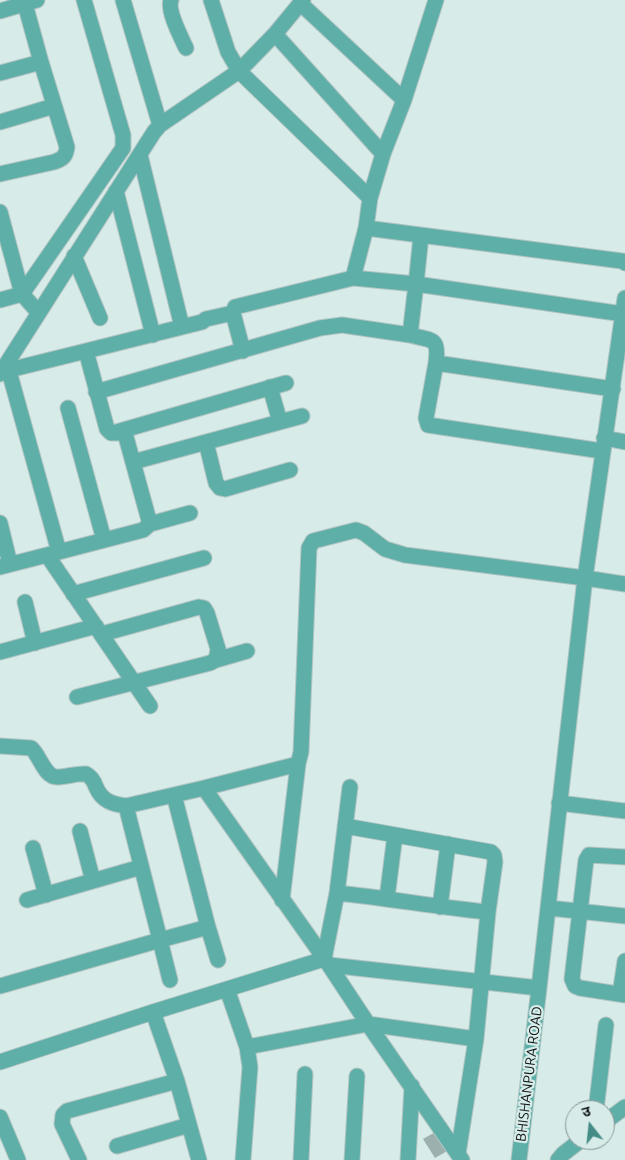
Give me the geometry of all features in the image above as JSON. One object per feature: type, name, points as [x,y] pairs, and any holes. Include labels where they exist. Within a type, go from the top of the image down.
[{"type":"street","points":[[0,300],[22,294],[123,148],[123,135],[84,0]]},
{"type":"street","points":[[123,0],[160,125]]},
{"type":"street","points":[[171,0],[169,4],[170,11],[186,48]]},
{"type":"street","points":[[212,0],[228,52],[239,71],[370,198]]},
{"type":"street","points":[[353,278],[366,228],[370,198],[383,154],[404,100],[436,0]]},
{"type":"street","points":[[0,11],[31,2],[41,62],[67,147],[66,155],[62,159],[0,174]]},
{"type":"street","points":[[150,706],[73,594],[53,554],[5,369],[38,312],[160,125],[239,71],[276,34],[301,2],[404,100]]},
{"type":"street","points":[[276,34],[383,154]]},
{"type":"street","points":[[0,73],[41,62]]},
{"type":"street","points":[[0,122],[54,106]]},
{"type":"street","points":[[140,155],[182,327]]},
{"type":"street","points":[[116,191],[152,335]]},
{"type":"street","points":[[0,212],[22,294],[38,312]]},
{"type":"street","points":[[366,228],[622,261],[625,263]]},
{"type":"street","points":[[410,335],[421,236]]},
{"type":"street","points":[[74,256],[100,318]]},
{"type":"street","points":[[243,351],[233,313],[235,308],[353,278],[416,284],[624,314]]},
{"type":"street","name":"BHISHANPURA ROAD","points":[[519,1160],[585,578],[603,444],[621,357],[625,298]]},
{"type":"street","points":[[5,369],[177,330],[233,313]]},
{"type":"street","points":[[96,392],[320,328],[347,326],[410,335],[432,341],[435,344],[437,349],[436,363],[426,418],[428,425],[603,444],[625,442]]},
{"type":"street","points":[[86,351],[107,429],[111,433],[124,433],[150,524]]},
{"type":"street","points":[[436,363],[613,389]]},
{"type":"street","points":[[111,433],[286,383]]},
{"type":"street","points":[[270,387],[280,422]]},
{"type":"street","points":[[68,408],[104,540]]},
{"type":"street","points":[[133,462],[302,416]]},
{"type":"street","points":[[206,442],[216,483],[220,488],[225,489],[290,470]]},
{"type":"street","points":[[0,523],[5,565],[143,530],[150,524],[190,514]]},
{"type":"street","points":[[282,900],[301,752],[308,548],[313,541],[356,530],[364,533],[384,550],[406,555],[625,584]]},
{"type":"street","points":[[73,594],[204,558]]},
{"type":"street","points":[[25,602],[35,643]]},
{"type":"street","points":[[0,652],[199,607],[204,608],[218,649],[216,660]]},
{"type":"street","points":[[77,697],[247,651]]},
{"type":"street","points":[[0,746],[31,748],[38,755],[51,776],[86,774],[90,776],[99,794],[105,800],[126,806],[298,764]]},
{"type":"street","points":[[327,962],[350,787]]},
{"type":"street","points":[[204,788],[327,962],[460,1157]]},
{"type":"street","points":[[174,795],[218,960]]},
{"type":"street","points":[[559,803],[625,811]]},
{"type":"street","points":[[126,806],[170,980]]},
{"type":"street","points":[[345,826],[491,852],[494,855],[495,862],[488,912],[476,1038],[460,1157]]},
{"type":"street","points":[[80,832],[93,881]]},
{"type":"street","points":[[388,898],[395,835]]},
{"type":"street","points":[[440,907],[448,844]]},
{"type":"street","points":[[33,848],[46,895]]},
{"type":"street","points":[[625,857],[589,855],[586,860],[572,983],[580,988],[623,995],[625,961]]},
{"type":"street","points":[[27,900],[141,867]]},
{"type":"street","points":[[337,893],[488,912]]},
{"type":"street","points":[[548,908],[625,916]]},
{"type":"street","points":[[0,986],[208,927]]},
{"type":"street","points":[[0,1062],[228,989],[327,962],[539,988]]},
{"type":"street","points":[[228,989],[247,1047],[250,1067],[243,1160]]},
{"type":"street","points":[[153,1012],[200,1160]]},
{"type":"street","points":[[247,1047],[368,1024],[476,1038]]},
{"type":"street","points":[[597,1100],[606,1024]]},
{"type":"street","points":[[301,1160],[306,1074]]},
{"type":"street","points":[[352,1160],[357,1076]]},
{"type":"street","points":[[79,1160],[62,1124],[63,1115],[67,1111],[176,1080]]},
{"type":"street","points":[[408,1160],[412,1086]]},
{"type":"street","points":[[0,1117],[18,1160]]},
{"type":"street","points":[[117,1146],[189,1124]]},
{"type":"street","points":[[558,1160],[568,1150]]},
{"type":"building","points":[[437,1131],[449,1150],[435,1158],[423,1139]]}]
